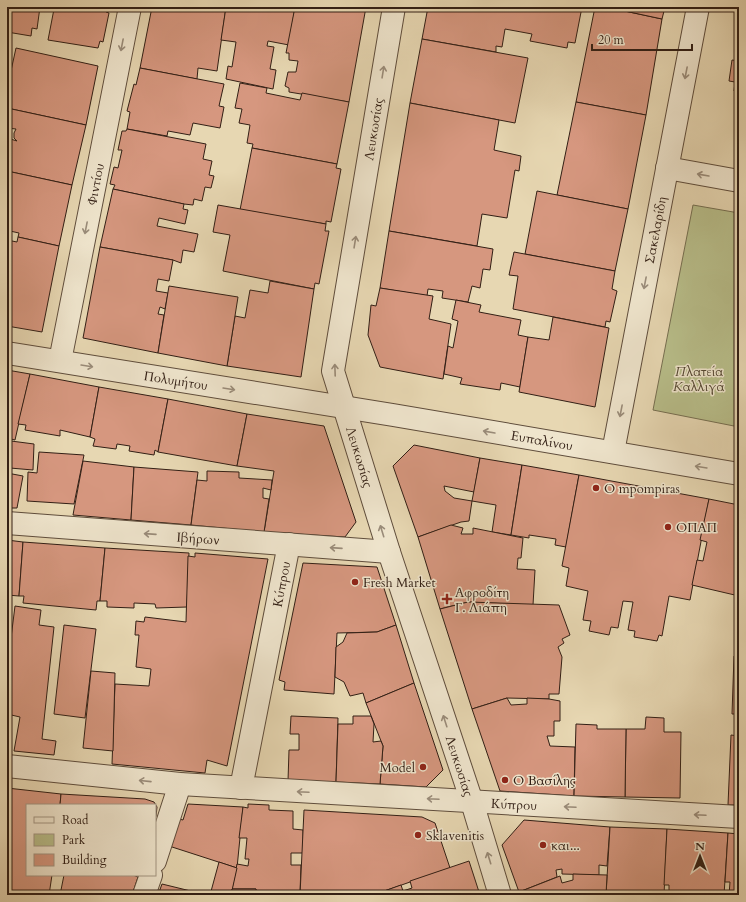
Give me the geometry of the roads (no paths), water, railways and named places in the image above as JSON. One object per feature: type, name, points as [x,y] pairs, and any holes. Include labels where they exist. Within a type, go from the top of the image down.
[{"type":"street","name":"Φιντίου","points":[[60,361],[130,7]]},
{"type":"street","name":"Λευκωσίας","points":[[394,7],[333,371],[389,552],[472,802],[500,895]]},
{"type":"street","name":"Σακελαρίδη","points":[[612,452],[698,7]]},
{"type":"street","points":[[667,168],[739,181]]},
{"type":"street","name":"Πολυμήτου","points":[[7,353],[345,408]]},
{"type":"street","name":"Ευπαλίνου","points":[[345,408],[739,474]]},
{"type":"street","name":"Ιβήρων","points":[[7,523],[389,552]]},
{"type":"street","name":"Κύπρου","points":[[241,788],[288,544]]},
{"type":"street","name":"Κύπρου","points":[[7,766],[180,784],[739,817]]},
{"type":"street","points":[[156,858],[180,784]]},
{"type":"street","points":[[144,895],[150,876]]},
{"type":"place","name":"O mpompiras","points":[[596,488]]},
{"type":"place","name":"ΟΠΑΠ","points":[[668,527]]},
{"type":"place","name":"Fresh Market","points":[[355,582]]},
{"type":"place","name":"Αφροδίτη Γ. Λιάπη","points":[[447,599]]},
{"type":"place","name":"Model","points":[[423,767]]},
{"type":"place","name":"Ο Βασίλης","points":[[505,780]]},
{"type":"place","name":"Sklavenitis","points":[[418,835]]},
{"type":"place","name":"και...","points":[[543,845]]},
{"type":"park label","name":"Πλατεία Καλλιγά","points":[[699,378]]}]
